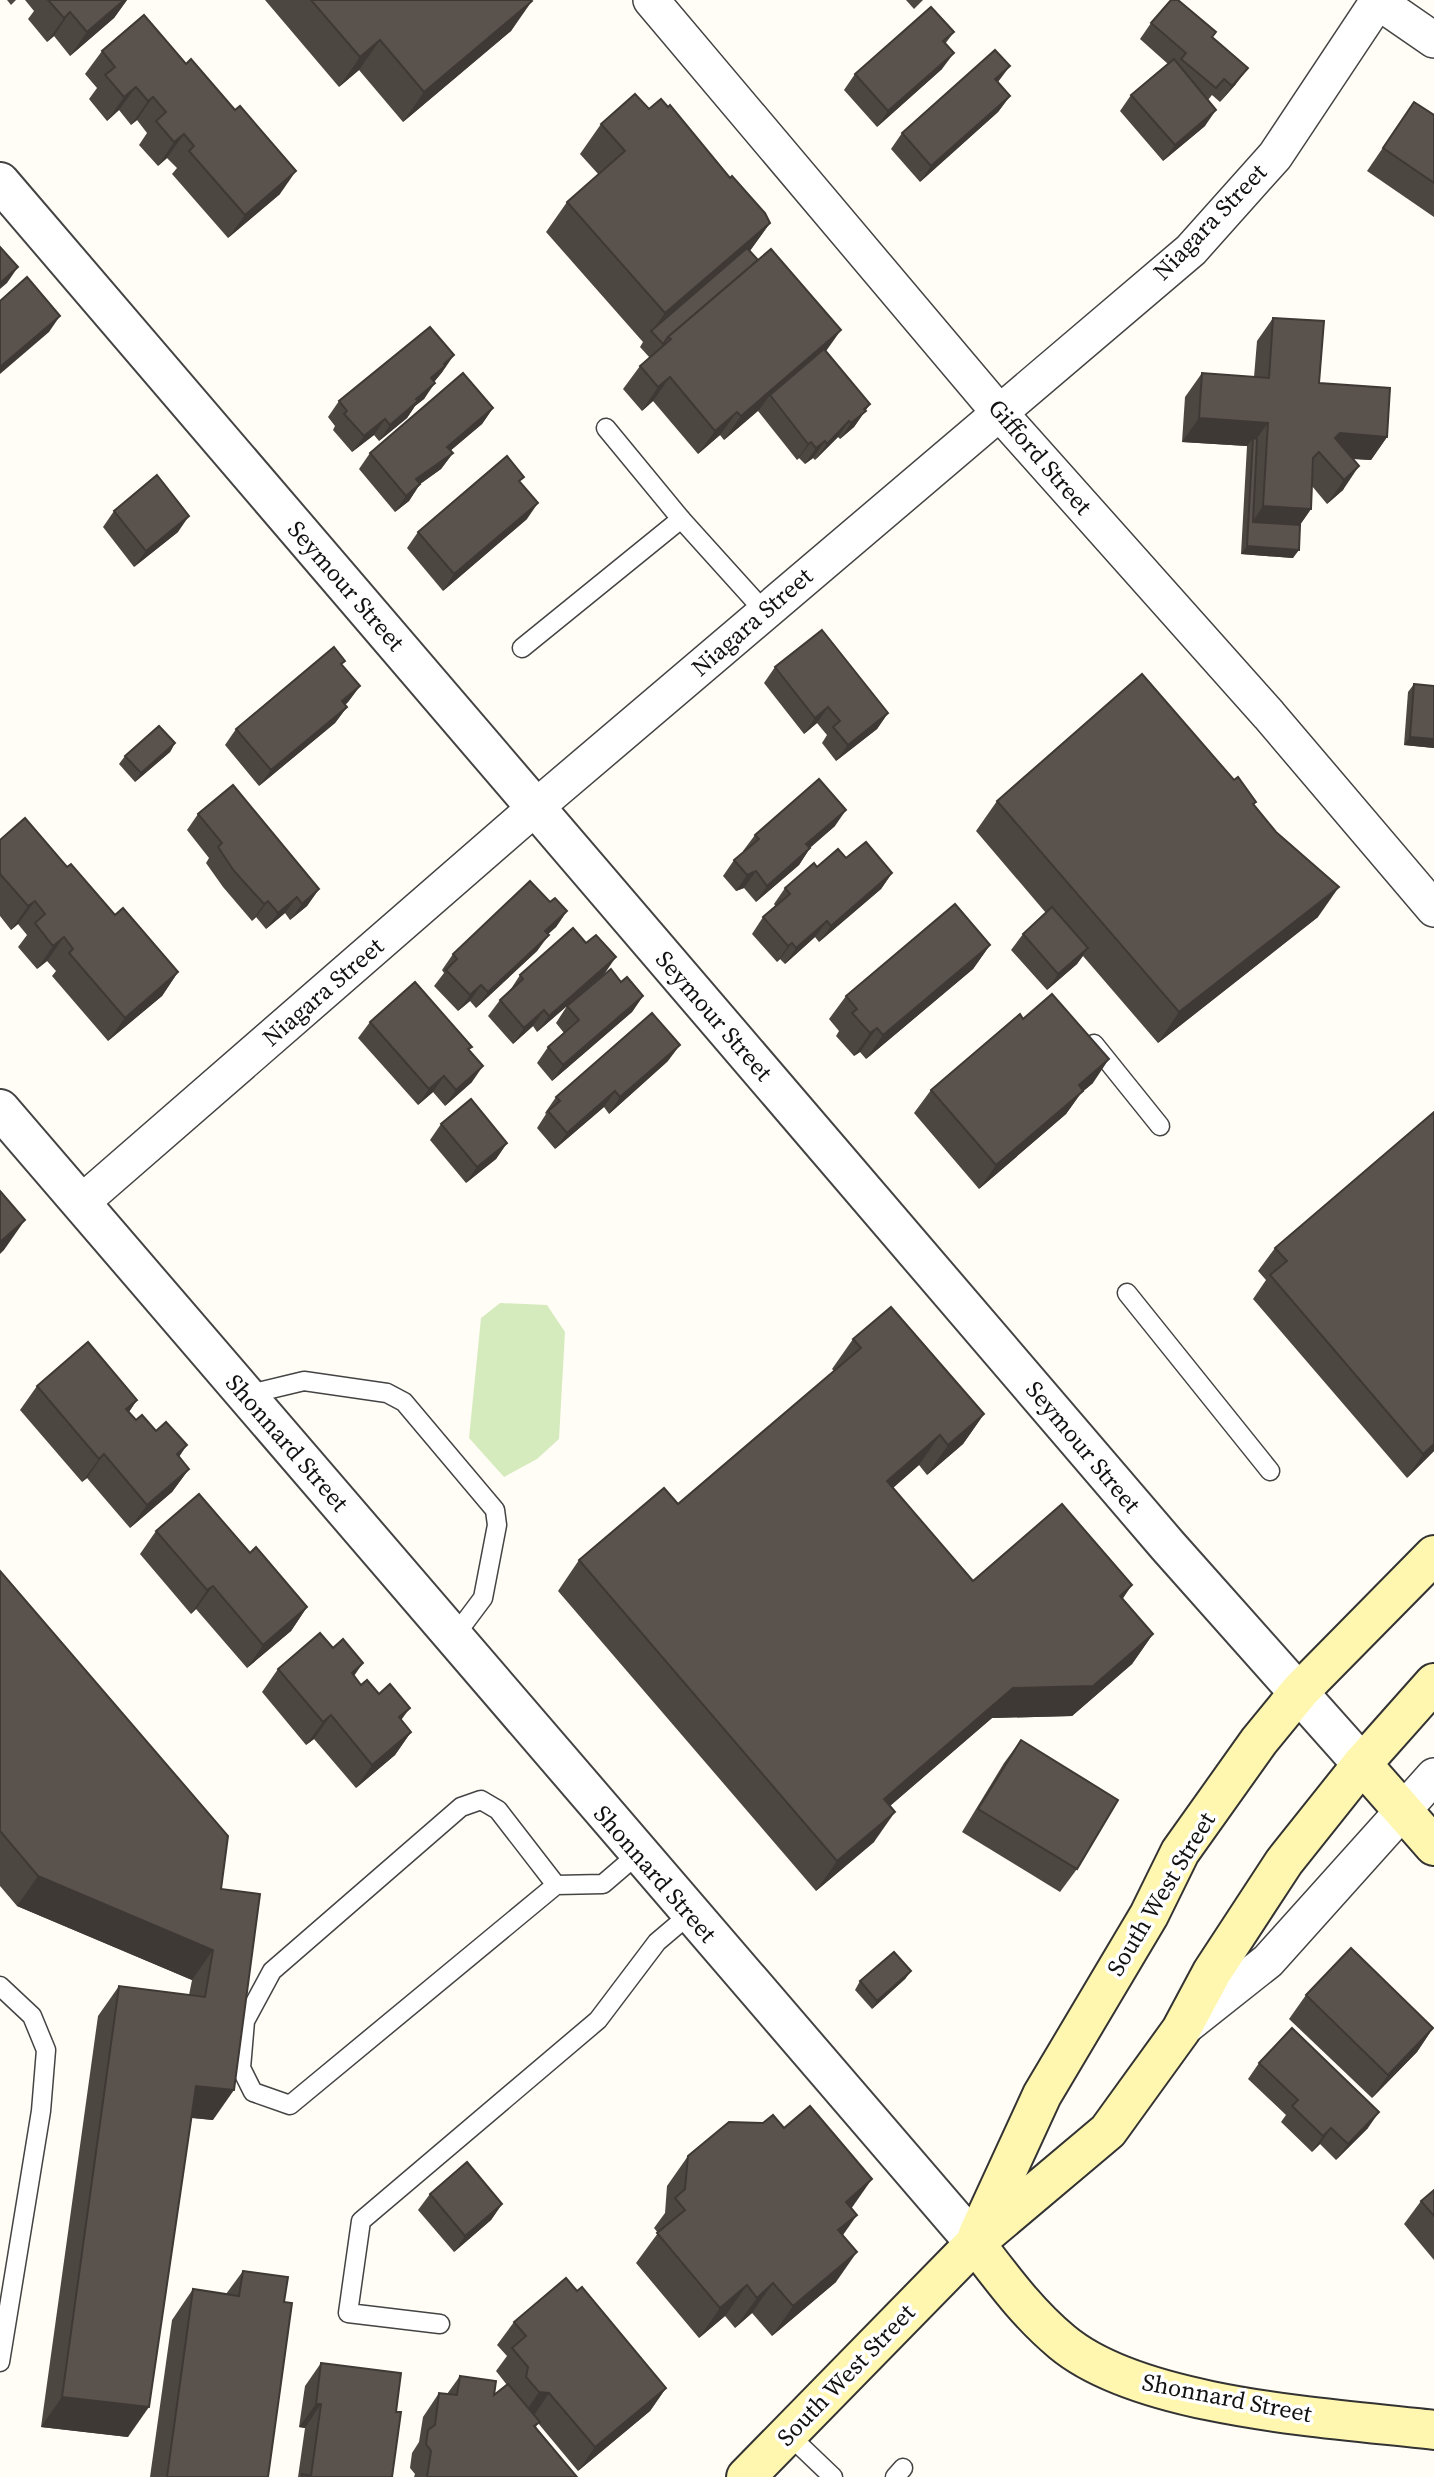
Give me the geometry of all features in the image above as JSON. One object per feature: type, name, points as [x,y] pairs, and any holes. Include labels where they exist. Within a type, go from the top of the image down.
[{"type":"main road","name":"South West Street","points":[[975,2243],[1042,2095],[1149,1915],[1180,1852],[1259,1741],[1300,1691],[1434,1555]]},
{"type":"main road","name":"South West Street","points":[[746,2477],[975,2243],[1108,2131],[1181,2030],[1212,1972],[1284,1862],[1362,1764],[1434,1683]]},
{"type":"main road","name":"Seymour Street","points":[[1362,1764],[1434,1846]]},
{"type":"main road","name":"Shonnard Street","points":[[975,2243],[1027,2310],[1063,2343],[1104,2370],[1164,2390],[1283,2413],[1434,2430]]},
{"type":"street","name":"Gifford Street","points":[[651,0],[998,411],[1269,715],[1434,909]]},
{"type":"street","name":"Niagara Street","points":[[81,1203],[764,611],[1191,250],[1275,156],[1377,0]]},
{"type":"street","points":[[1377,0],[1434,40]]},
{"type":"street","name":"Seymour Street","points":[[0,182],[1159,1536],[1300,1691],[1362,1764]]},
{"type":"street","name":"Shonnard Street","points":[[0,1109],[975,2243]]},
{"type":"street","name":"South West Street","points":[[1181,2030],[1268,1961],[1434,1776]]},
{"type":"lane","points":[[606,428],[681,519],[764,611]]},
{"type":"lane","points":[[522,648],[681,519]]},
{"type":"lane","points":[[1084,1032],[1160,1126]]},
{"type":"lane","points":[[1127,1293],[1270,1471]]},
{"type":"lane","points":[[246,1395],[304,1381],[387,1393],[404,1402],[495,1510],[497,1525],[483,1598],[453,1638]]},
{"type":"lane","points":[[556,1885],[498,1810],[481,1800],[461,1807],[272,1971],[245,2021],[241,2068],[253,2092],[290,2105],[556,1885],[603,1884],[638,1854]]},
{"type":"lane","points":[[440,2324],[348,2313],[361,2221],[598,2020],[657,1942],[690,1914]]},
{"type":"lane","points":[[0,1986],[32,2016],[46,2050],[41,2110],[0,2362]]},
{"type":"lane","points":[[788,2434],[833,2477]]},
{"type":"green space","points":[[500,1303],[547,1305],[565,1332],[559,1439],[537,1459],[504,1477],[469,1438],[481,1318]]},
{"type":"building","points":[[48,0],[124,0],[87,32],[70,12],[64,18]]},
{"type":"building","points":[[311,0],[532,1],[424,92],[380,40],[360,57]]},
{"type":"building","points":[[1171,0],[1178,0],[1216,32],[1212,37],[1248,68],[1232,86],[1224,79],[1216,88],[1181,59],[1186,53],[1151,23]]},
{"type":"building","points":[[931,7],[954,32],[943,41],[954,53],[888,111],[855,74]]},
{"type":"building","points":[[144,15],[186,64],[191,59],[235,110],[240,106],[296,171],[245,215],[189,151],[194,146],[184,134],[174,142],[156,121],[166,112],[153,97],[148,101],[136,87],[124,97],[105,75],[115,67],[102,51]]},
{"type":"building","points":[[995,50],[1010,66],[995,79],[1010,96],[931,166],[902,133]]},
{"type":"building","points":[[1174,59],[1216,110],[1175,145],[1131,95]]},
{"type":"building","points":[[635,94],[649,109],[661,99],[668,107],[670,105],[730,178],[732,176],[765,213],[770,223],[665,313],[567,202],[625,151],[601,124]]},
{"type":"building","points":[[1414,102],[1434,115],[1434,183],[1383,148]]},
{"type":"building","points":[[0,247],[18,267],[0,283]]},
{"type":"building","points":[[747,248],[758,260],[663,344],[651,331]]},
{"type":"building","points":[[771,249],[841,330],[741,416],[737,412],[715,431],[670,377],[658,387],[640,366],[671,339],[668,337]]},
{"type":"building","points":[[27,277],[60,316],[0,367],[0,301]]},
{"type":"building","points":[[1273,318],[1324,321],[1319,383],[1390,388],[1387,437],[1340,433],[1335,438],[1359,466],[1344,480],[1319,452],[1313,458],[1311,509],[1263,506],[1268,423],[1199,418],[1202,373],[1269,378]]},
{"type":"building","points":[[430,327],[454,355],[431,378],[435,383],[416,399],[418,401],[390,425],[385,419],[364,436],[344,414],[347,411],[339,401]]},
{"type":"building","points":[[824,349],[870,404],[864,409],[866,411],[851,423],[849,421],[827,444],[825,441],[816,448],[811,442],[808,444],[770,395]]},
{"type":"building","points":[[463,373],[493,408],[447,447],[453,453],[416,479],[420,484],[406,496],[370,453]]},
{"type":"building","points":[[1253,438],[1257,439],[1253,522],[1300,525],[1299,550],[1247,546]]},
{"type":"building","points":[[507,456],[524,477],[519,481],[538,503],[454,574],[418,532]]},
{"type":"building","points":[[157,475],[189,516],[146,551],[114,511]]},
{"type":"building","points":[[822,630],[888,713],[848,745],[833,727],[840,721],[828,707],[815,718],[775,667]]},
{"type":"building","points":[[334,647],[345,661],[341,664],[360,686],[342,701],[347,707],[271,770],[236,729]]},
{"type":"building","points":[[1142,674],[1234,780],[1238,777],[1256,802],[1253,804],[1276,832],[1339,887],[1179,1012],[997,801]]},
{"type":"building","points":[[1414,684],[1434,686],[1434,739],[1410,737]]},
{"type":"building","points":[[159,726],[175,743],[141,773],[125,756]]},
{"type":"building","points":[[819,779],[846,810],[806,844],[810,848],[767,886],[756,871],[747,875],[734,860],[759,839],[755,835]]},
{"type":"building","points":[[233,785],[319,889],[302,904],[297,897],[278,913],[268,901],[264,904],[234,871],[218,847],[222,843],[198,814]]},
{"type":"building","points":[[25,818],[67,867],[71,864],[115,915],[123,908],[178,972],[125,1018],[69,953],[73,949],[64,937],[53,946],[35,923],[45,914],[35,901],[28,906],[0,874],[0,840]]},
{"type":"building","points":[[866,842],[892,873],[831,926],[827,921],[796,948],[792,943],[788,946],[763,917],[790,894],[785,888],[814,863],[817,867],[838,849],[846,858]]},
{"type":"building","points":[[530,881],[550,902],[555,898],[567,911],[545,931],[549,935],[488,992],[481,985],[470,995],[446,970],[457,959],[453,954]]},
{"type":"building","points":[[955,904],[990,945],[883,1035],[877,1028],[870,1033],[852,1013],[857,1009],[846,996]]},
{"type":"building","points":[[1052,907],[1088,948],[1058,974],[1023,934]]},
{"type":"building","points":[[573,928],[586,943],[596,935],[616,957],[549,1016],[544,1010],[524,1028],[500,1000],[523,979],[520,975]]},
{"type":"building","points":[[611,969],[621,982],[627,977],[643,996],[563,1065],[548,1047],[579,1020],[567,1006]]},
{"type":"building","points":[[415,982],[472,1047],[468,1049],[483,1066],[456,1090],[444,1076],[429,1089],[370,1022]]},
{"type":"building","points":[[1052,994],[1109,1059],[1079,1085],[1083,1091],[996,1165],[931,1090],[1020,1014],[1023,1019]]},
{"type":"building","points":[[652,1013],[680,1045],[620,1097],[615,1091],[567,1133],[548,1111],[560,1101],[556,1097]]},
{"type":"building","points":[[471,1099],[507,1143],[477,1167],[441,1124]]},
{"type":"building","points":[[1434,1112],[1434,1444],[1423,1454],[1270,1275],[1287,1261],[1275,1248]]},
{"type":"building","points":[[0,1191],[25,1220],[0,1242]]},
{"type":"building","points":[[891,1307],[984,1414],[948,1445],[940,1435],[887,1481],[973,1581],[1062,1504],[1132,1585],[1120,1596],[1153,1634],[1093,1686],[1013,1688],[884,1799],[895,1812],[837,1861],[579,1560],[664,1488],[678,1504],[861,1348],[853,1339]]},
{"type":"building","points":[[88,1342],[137,1400],[126,1409],[136,1420],[142,1415],[156,1431],[166,1422],[187,1445],[177,1454],[189,1469],[147,1505],[104,1454],[99,1459],[37,1386]]},
{"type":"building","points":[[199,1494],[250,1553],[256,1547],[307,1607],[263,1645],[213,1586],[207,1590],[156,1531]]},
{"type":"building","points":[[0,1571],[228,1836],[221,1889],[260,1894],[234,2090],[196,2086],[149,2407],[62,2397],[119,1986],[205,1997],[213,1950],[38,1876],[0,1831]]},
{"type":"building","points":[[320,1633],[333,1648],[343,1639],[363,1663],[352,1673],[361,1685],[367,1680],[379,1694],[390,1684],[410,1708],[399,1717],[411,1732],[372,1765],[331,1715],[323,1722],[278,1669]]},
{"type":"building","points":[[1021,1740],[1118,1800],[1077,1869],[978,1809]]},
{"type":"building","points":[[1351,1948],[1433,2028],[1388,2075],[1306,1995]]},
{"type":"building","points":[[894,1952],[911,1971],[877,2001],[860,1981]]},
{"type":"building","points":[[1292,2028],[1379,2112],[1348,2144],[1331,2128],[1323,2136],[1292,2106],[1298,2100],[1259,2063]]},
{"type":"building","points":[[810,2106],[872,2179],[846,2202],[857,2215],[838,2230],[857,2252],[793,2306],[773,2283],[757,2298],[747,2285],[720,2308],[657,2233],[685,2210],[675,2198],[685,2189],[688,2156],[729,2122],[763,2123],[773,2115],[784,2128]]},
{"type":"building","points":[[467,2162],[502,2204],[465,2236],[430,2194]]},
{"type":"building","points":[[1434,2190],[1434,2216],[1421,2201]]},
{"type":"building","points":[[243,2271],[288,2277],[284,2302],[292,2303],[268,2477],[167,2477],[193,2289],[239,2296]]},
{"type":"building","points":[[566,2278],[577,2291],[582,2287],[666,2388],[595,2447],[549,2393],[539,2392],[526,2377],[528,2367],[512,2348],[526,2336],[514,2322]]},
{"type":"building","points":[[321,2363],[401,2373],[396,2412],[401,2412],[392,2477],[302,2477],[302,2474],[311,2476],[321,2404],[316,2404]]},
{"type":"building","points":[[460,2376],[496,2381],[494,2395],[508,2384],[540,2422],[534,2426],[577,2477],[427,2477],[431,2451],[426,2444],[428,2430],[435,2425],[439,2393],[457,2395]]}]
